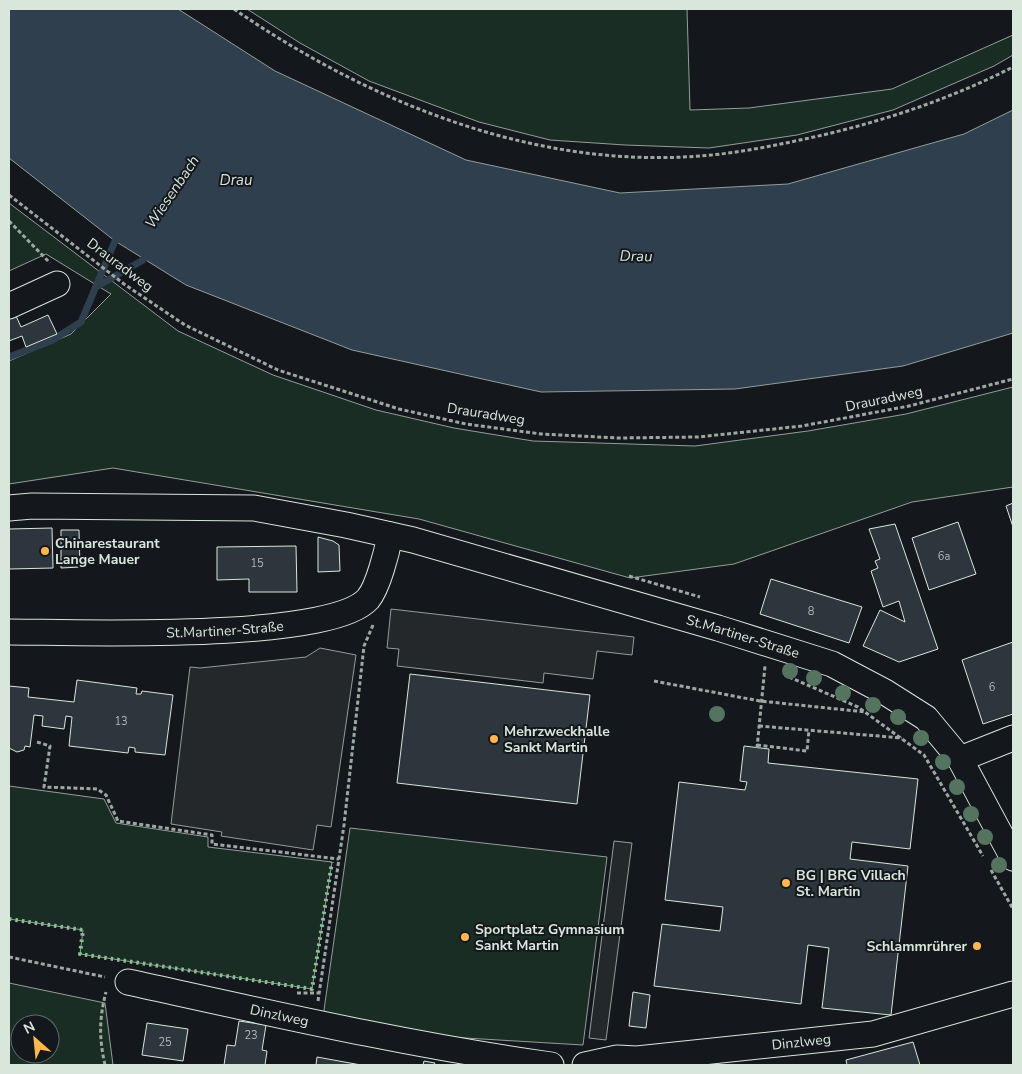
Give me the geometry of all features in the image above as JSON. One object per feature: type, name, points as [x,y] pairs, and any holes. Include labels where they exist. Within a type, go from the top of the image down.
[{"type":"street","points":[[9,306],[57,284]]},
{"type":"street","name":"St.Martiner-Straße","points":[[9,508],[32,506],[254,508],[390,535],[718,628],[832,664],[886,692],[926,718],[960,760],[1013,858]]},
{"type":"street","name":"St.Martiner-Straße","points":[[9,632],[210,632],[310,623],[339,616],[368,600],[385,560],[390,535]]},
{"type":"street","points":[[960,760],[1013,738]]},
{"type":"street","name":"Dinzlweg","points":[[119,980],[314,1024],[455,1052],[551,1065]]},
{"type":"street","name":"Dinzlweg","points":[[585,1065],[617,1058],[637,1059],[874,1034],[1013,994]]},
{"type":"path","points":[[234,9],[326,65],[374,91],[443,120],[543,146],[623,156],[699,156],[782,144],[908,112],[969,89],[1013,66]]},
{"type":"path","name":"Drauradweg","points":[[9,195],[124,284],[186,325],[278,370],[399,409],[466,424],[541,434],[618,438],[698,437],[802,426],[909,406],[1013,379]]},
{"type":"path","points":[[9,221],[66,278],[57,284]]},
{"type":"path","points":[[314,1024],[339,859],[364,646],[374,621]]},
{"type":"path","points":[[765,666],[757,746],[807,751],[809,730]]},
{"type":"path","points":[[654,681],[760,702],[866,712]]},
{"type":"path","points":[[759,726],[903,738],[924,755],[1013,909]]},
{"type":"path","points":[[36,742],[50,746],[44,786],[97,789],[106,795],[118,821],[212,835],[212,844],[339,859]]},
{"type":"path","points":[[9,957],[119,980],[100,1015],[101,1050],[105,1065]]},
{"type":"green space","points":[[247,9],[687,9],[690,110],[749,108],[892,89],[1013,35],[1013,55],[994,66],[893,110],[797,135],[709,148],[625,145],[550,140],[479,122],[369,81],[300,43]]},
{"type":"green space","points":[[9,203],[178,331],[273,375],[376,410],[454,428],[533,441],[695,446],[808,431],[906,414],[1013,387],[1013,487],[912,502],[734,564],[630,578],[419,519],[113,468],[9,484],[9,361],[71,334],[111,294],[46,254],[9,271]]},
{"type":"green space","points":[[9,786],[104,799],[116,823],[208,837],[208,847],[332,862],[312,989],[80,954],[83,930],[9,919]]},
{"type":"green space","name":"Sportplatz Gymnasium Sankt Martin","points":[[350,828],[607,857],[583,1045],[448,1037],[323,1017]]},
{"type":"green space","points":[[9,983],[105,1003],[113,1065],[9,1065]]},
{"type":"shaded area","points":[[391,609],[634,637],[632,655],[597,651],[593,679],[544,673],[543,683],[397,666],[399,649],[387,648]]},
{"type":"shaded area","points":[[320,648],[356,655],[331,827],[317,825],[313,850],[221,836],[222,832],[171,824],[190,667],[200,668],[306,657]]},
{"type":"shaded area","points":[[614,841],[632,843],[606,1040],[589,1038]]},
{"type":"water","name":"Drau","points":[[9,9],[178,9],[275,71],[466,160],[620,193],[788,184],[964,134],[1013,110],[1013,333],[903,366],[735,389],[541,392],[352,350],[186,285],[115,241],[9,158]]},
{"type":"building","points":[[12,307],[21,327],[48,315],[57,334],[26,347],[22,336],[9,341],[9,309]]},
{"type":"building","points":[[1013,503],[1013,527],[1006,506]]},
{"type":"building","points":[[958,522],[976,574],[929,590],[912,538]]},
{"type":"building","points":[[895,524],[938,649],[899,662],[863,646],[880,610],[905,622],[899,601],[883,607],[871,571],[878,568],[875,561],[880,559],[869,529]]},
{"type":"building","points":[[52,528],[53,568],[9,569],[9,529]]},
{"type":"building","points":[[61,530],[79,530],[80,567],[61,568]]},
{"type":"building","points":[[318,537],[333,541],[339,545],[340,571],[318,572]]},
{"type":"building","points":[[296,546],[297,592],[249,592],[249,579],[217,580],[217,547]]},
{"type":"building","points":[[771,579],[862,607],[849,643],[760,614]]},
{"type":"building","points":[[1013,642],[1013,714],[983,724],[962,660]]},
{"type":"building","name":"Mehrzweckhalle Sankt Martin","points":[[410,674],[590,695],[577,804],[397,783]]},
{"type":"building","points":[[77,680],[137,688],[136,694],[141,694],[142,691],[173,695],[165,755],[135,752],[135,748],[129,747],[128,753],[69,746],[72,717],[66,716],[64,729],[42,726],[43,716],[34,715],[30,747],[25,746],[24,750],[17,752],[9,748],[9,686],[29,688],[28,697],[74,702]]},
{"type":"building","name":"BG | BRG Villach St. Martin","points":[[744,746],[769,749],[768,763],[918,779],[910,849],[852,842],[850,859],[908,866],[891,1015],[822,1008],[829,948],[808,945],[801,1004],[654,986],[662,924],[720,931],[723,907],[665,900],[679,782],[745,790],[747,782],[740,781]]},
{"type":"building","points":[[633,992],[650,995],[646,1028],[629,1026]]},
{"type":"building","points":[[239,1021],[266,1025],[262,1050],[267,1051],[265,1065],[224,1065],[227,1045],[235,1046]]},
{"type":"building","points":[[147,1023],[188,1029],[183,1061],[142,1055]]},
{"type":"building","points":[[913,1042],[920,1065],[847,1065],[846,1060]]},
{"type":"building","points":[[317,1057],[361,1065],[316,1065]]},
{"type":"building","points":[[424,1061],[435,1063],[434,1065],[423,1065]]},
{"type":"waterway","name":"Wiesenbach","points":[[9,357],[51,341],[81,322],[115,241],[122,235]]},
{"type":"waterway","name":"Wiesenbach","points":[[96,287],[143,260],[147,254]]},
{"type":"hedge","points":[[9,919],[83,930],[80,954],[312,989],[332,862]]},
{"type":"place","name":"Chinarestaurant Lange Mauer","points":[[45,551]]},
{"type":"place","name":"Mehrzweckhalle Sankt Martin","points":[[494,739]]},
{"type":"place","name":"BG | BRG Villach St. Martin","points":[[786,883]]},
{"type":"place","name":"Sportplatz Gymnasium Sankt Martin","points":[[465,937]]},
{"type":"place","name":"Schlammrührer","points":[[977,946]]}]
